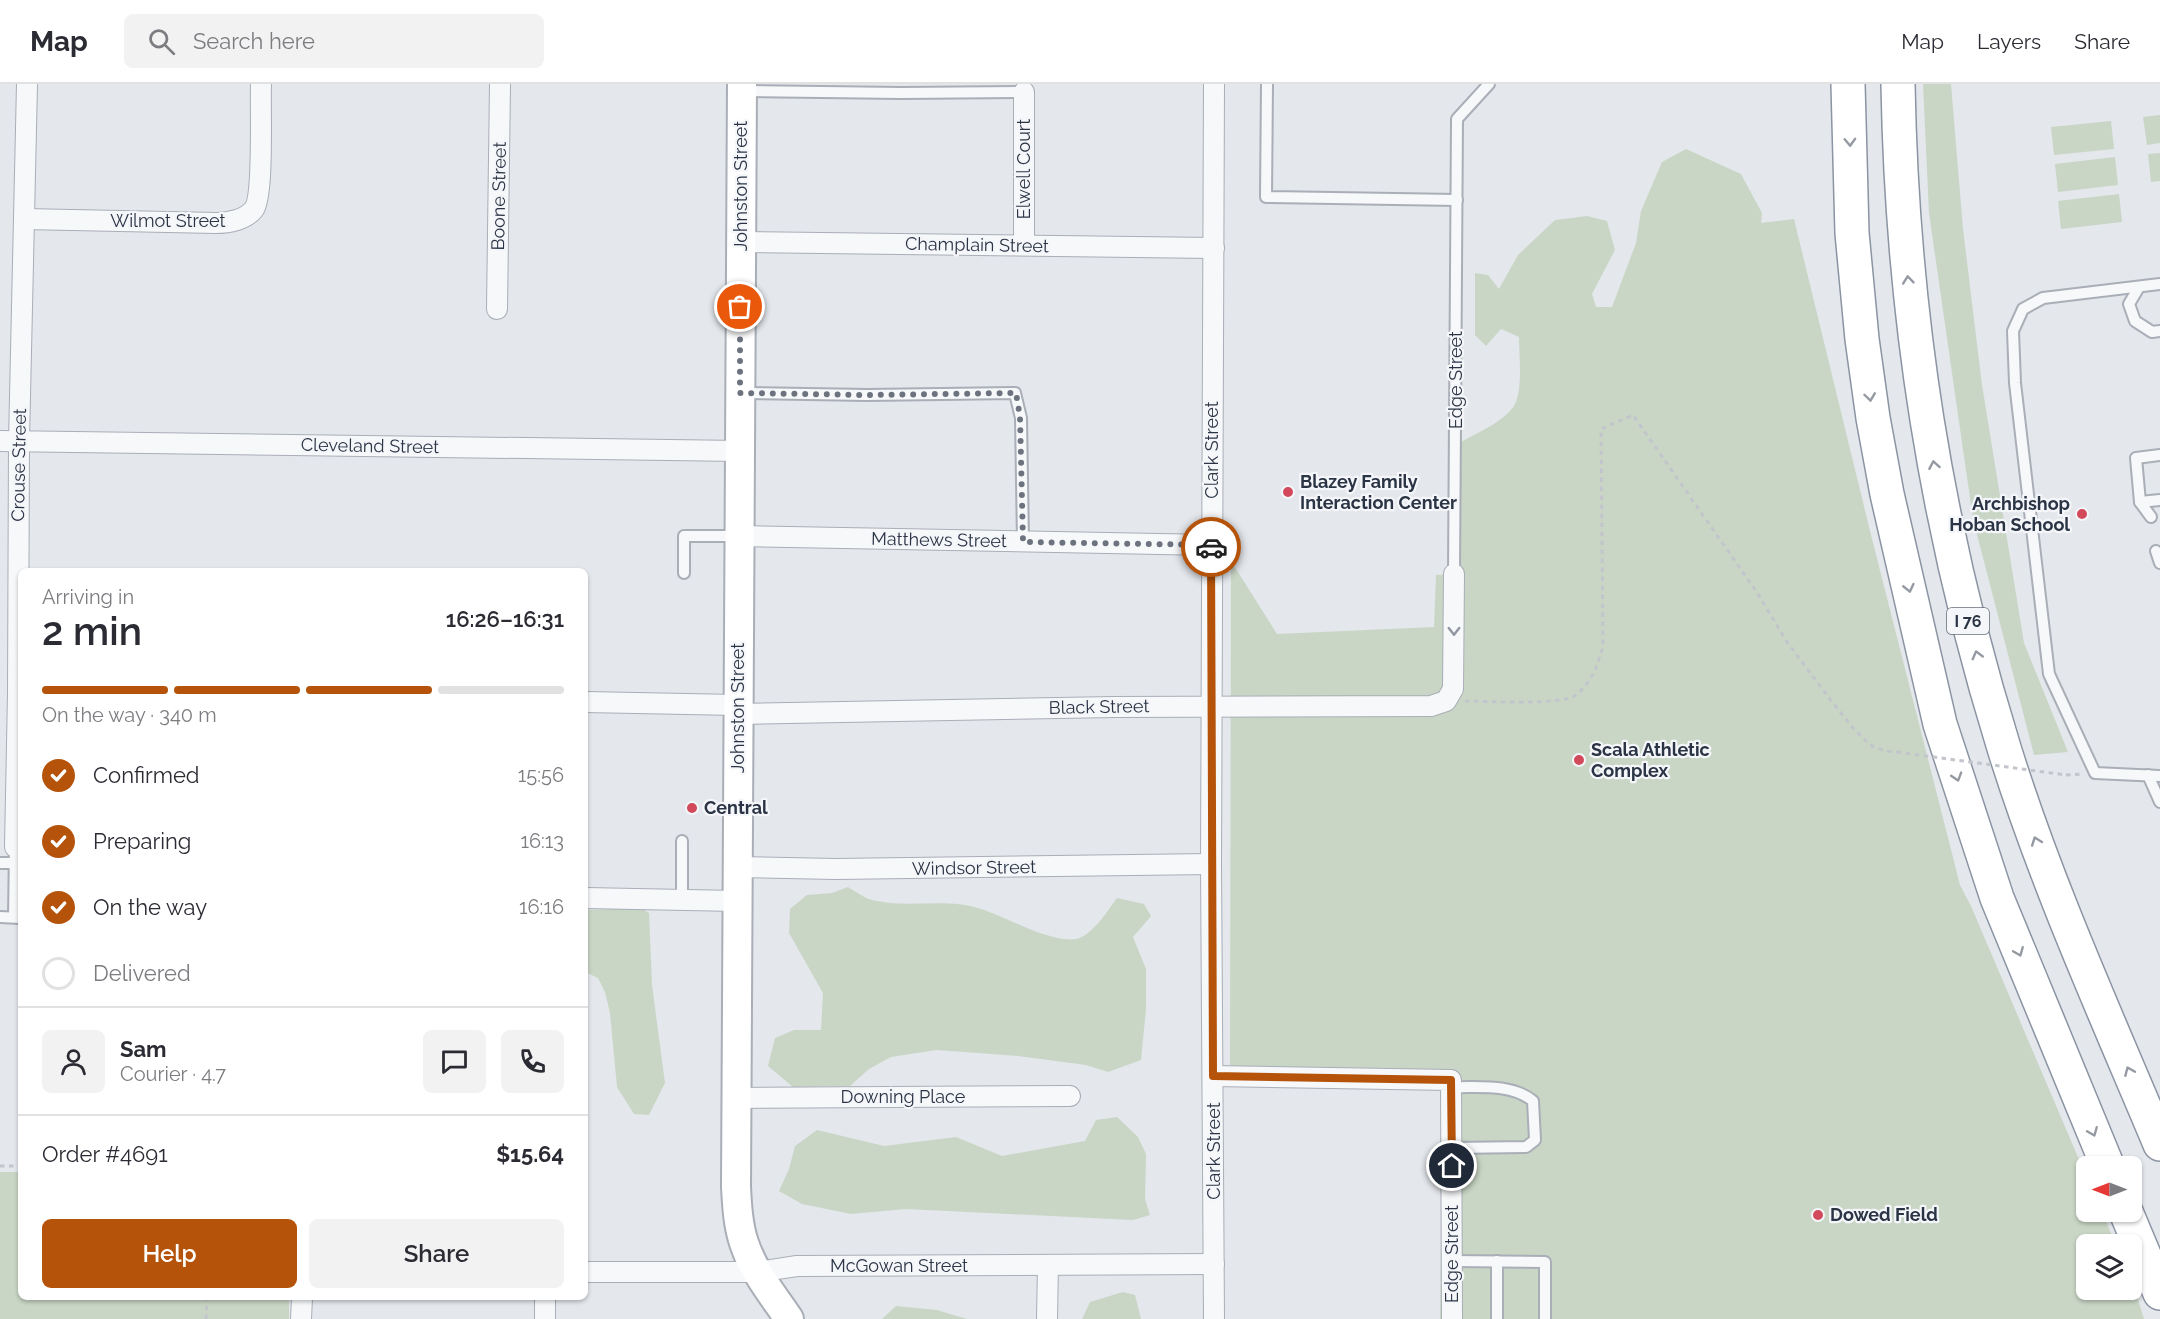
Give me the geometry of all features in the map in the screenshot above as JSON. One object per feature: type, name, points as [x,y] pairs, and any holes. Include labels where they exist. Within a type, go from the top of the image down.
[{"type":"highway","name":"I 76","points":[[1848,84],[1852,233],[1862,339],[1887,494],[1940,724],[1997,898],[2103,1156]]},
{"type":"highway","name":"I 76","points":[[1898,84],[1904,237],[1914,338],[1934,468],[1954,563],[1977,656],[2026,815],[2056,896],[2160,1144]]},
{"type":"highway","points":[[2130,1222],[2160,1293]]},
{"type":"main road","name":"Johnston Street","points":[[742,87],[735,1098],[738,1214],[743,1242],[757,1272],[789,1319]]},
{"type":"street","name":"Crouse Street","points":[[16,859],[9,441],[24,219],[27,84]]},
{"type":"street","name":"Wilmot Street","points":[[24,219],[229,223],[248,215],[258,201],[260,187],[261,84]]},
{"type":"street","name":"Boone Street","points":[[497,309],[500,84]]},
{"type":"street","name":"Clark Street","points":[[1214,84],[1211,545],[1214,1319]]},
{"type":"street","name":"Elwell Court","points":[[1024,92],[1024,245]]},
{"type":"street","name":"Champlain Street","points":[[740,242],[1214,248]]},
{"type":"street","name":"Cleveland Street","points":[[9,441],[740,451]]},
{"type":"street","name":"Matthews Street","points":[[739,536],[1211,545]]},
{"type":"street","name":"Edge Street","points":[[1450,695],[1454,574]]},
{"type":"street","name":"Black Street","points":[[588,702],[737,709],[1431,706],[1450,695]]},
{"type":"street","name":"Windsor Street","points":[[737,867],[836,869],[1211,864]]},
{"type":"street","points":[[588,898],[737,901]]},
{"type":"street","points":[[1213,1076],[1451,1084]]},
{"type":"street","name":"Edge Street","points":[[1451,1084],[1452,1319]]},
{"type":"street","name":"Downing Place","points":[[735,1098],[1070,1095]]},
{"type":"street","name":"McGowan Street","points":[[588,1272],[757,1272],[797,1266],[1214,1264]]},
{"type":"street","points":[[1047,1319],[1048,1265]]},
{"type":"street","points":[[302,1300],[302,1319]]},
{"type":"street","points":[[544,1319],[545,1300]]},
{"type":"lane","points":[[1267,84],[1266,197],[1457,200]]},
{"type":"lane","name":"Edge Street","points":[[1454,574],[1457,119],[1489,84]]},
{"type":"lane","points":[[742,87],[901,93],[1024,92]]},
{"type":"lane","points":[[2160,284],[2043,298],[2023,309],[2013,331],[2017,395],[2049,674],[2095,773],[2160,776]]},
{"type":"lane","points":[[2139,287],[2129,304],[2135,321],[2152,332],[2160,331]]},
{"type":"lane","points":[[740,393],[867,395],[1016,393],[1020,417],[1023,542]]},
{"type":"lane","points":[[2151,517],[2140,501],[2136,458],[2160,454]]},
{"type":"lane","points":[[2140,501],[2160,500]]},
{"type":"lane","points":[[684,573],[684,536],[739,536]]},
{"type":"lane","points":[[2156,551],[2160,563]]},
{"type":"lane","points":[[2148,775],[2160,802]]},
{"type":"lane","points":[[682,841],[682,900]]},
{"type":"lane","points":[[0,863],[16,859],[17,918],[0,917]]},
{"type":"lane","points":[[1451,1084],[1524,1093],[1533,1101],[1536,1132],[1535,1140],[1526,1147],[1452,1148]]},
{"type":"lane","points":[[1452,1261],[1545,1262],[1545,1319]]},
{"type":"lane","points":[[1497,1261],[1497,1319]]},
{"type":"path","points":[[1450,695],[1558,701],[1575,696],[1594,676],[1603,647],[1601,429],[1633,415],[1758,594],[1787,642],[1828,698],[1870,745],[1885,751],[2066,775]]},
{"type":"path","points":[[0,1166],[18,1166]]},
{"type":"path","points":[[206,1319],[207,1300]]},
{"type":"green space","points":[[1923,84],[1951,84],[1963,229],[1982,385],[2024,643],[2068,752],[2034,755],[1973,519],[1929,213]]},
{"type":"green space","points":[[2160,115],[2160,143],[2147,145],[2143,117]]},
{"type":"green space","points":[[2111,121],[2114,149],[2054,155],[2051,127]]},
{"type":"green space","name":"Scala Athletic Complex","points":[[1686,149],[1741,174],[1762,213],[1761,223],[1794,219],[1960,885],[2077,1156],[2076,1222],[2106,1222],[2111,1234],[2076,1234],[2076,1300],[2138,1300],[2144,1319],[1440,1319],[1443,1074],[1244,1070],[1230,1065],[1231,561],[1277,634],[1434,627],[1436,575],[1460,574],[1461,442],[1491,426],[1511,410],[1519,389],[1519,337],[1501,329],[1486,346],[1475,335],[1475,273],[1488,275],[1499,289],[1518,255],[1555,220],[1587,216],[1607,221],[1615,250],[1592,294],[1596,307],[1612,307],[1636,243],[1641,211],[1662,162]]},
{"type":"green space","points":[[2160,153],[2160,181],[2151,182],[2148,154]]},
{"type":"green space","points":[[2115,157],[2118,185],[2058,192],[2055,164]]},
{"type":"green space","points":[[2119,194],[2122,222],[2061,229],[2058,201]]},
{"type":"green space","points":[[848,887],[869,899],[886,902],[954,904],[981,909],[1041,933],[1065,939],[1076,939],[1088,933],[1117,898],[1144,904],[1151,916],[1133,937],[1146,969],[1146,1009],[1141,1060],[1108,1072],[1086,1065],[1018,1056],[937,1050],[891,1057],[869,1069],[850,1086],[793,1087],[768,1066],[775,1038],[794,1030],[821,1030],[823,993],[789,933],[790,909],[807,895],[832,893]]},
{"type":"green space","points":[[641,908],[649,913],[652,985],[665,1083],[649,1115],[634,1114],[617,1087],[610,1013],[605,992],[598,978],[588,973],[588,910]]},
{"type":"green space","points":[[1117,1117],[1138,1137],[1146,1154],[1145,1199],[1150,1215],[1133,1220],[906,1209],[851,1214],[802,1204],[779,1191],[789,1169],[795,1146],[817,1130],[884,1146],[956,1137],[1002,1156],[1085,1141],[1096,1120]]},
{"type":"green space","points":[[0,1172],[18,1172],[18,1300],[289,1300],[289,1319],[0,1319]]},
{"type":"green space","points":[[1123,1292],[1135,1295],[1141,1319],[1082,1319],[1090,1302]]},
{"type":"green space","points":[[896,1306],[937,1310],[967,1319],[882,1319]]},
{"type":"way so far","points":[[740,307],[740,393],[867,395],[1016,393],[1020,417],[1023,542],[1156,543],[1211,545],[1211,547]]},
{"type":"place","name":"Blazey Family Interaction Center","points":[[1288,492]]},
{"type":"place","name":"Archbishop Hoban School","points":[[2082,514]]},
{"type":"place","name":"Scala Athletic Complex","points":[[1579,760]]},
{"type":"place","name":"Central","points":[[692,808]]},
{"type":"place","name":"Dowed Field","points":[[1818,1215]]},
{"type":"route","points":[[1211,547],[1213,1076],[1451,1080],[1452,1166]]}]
